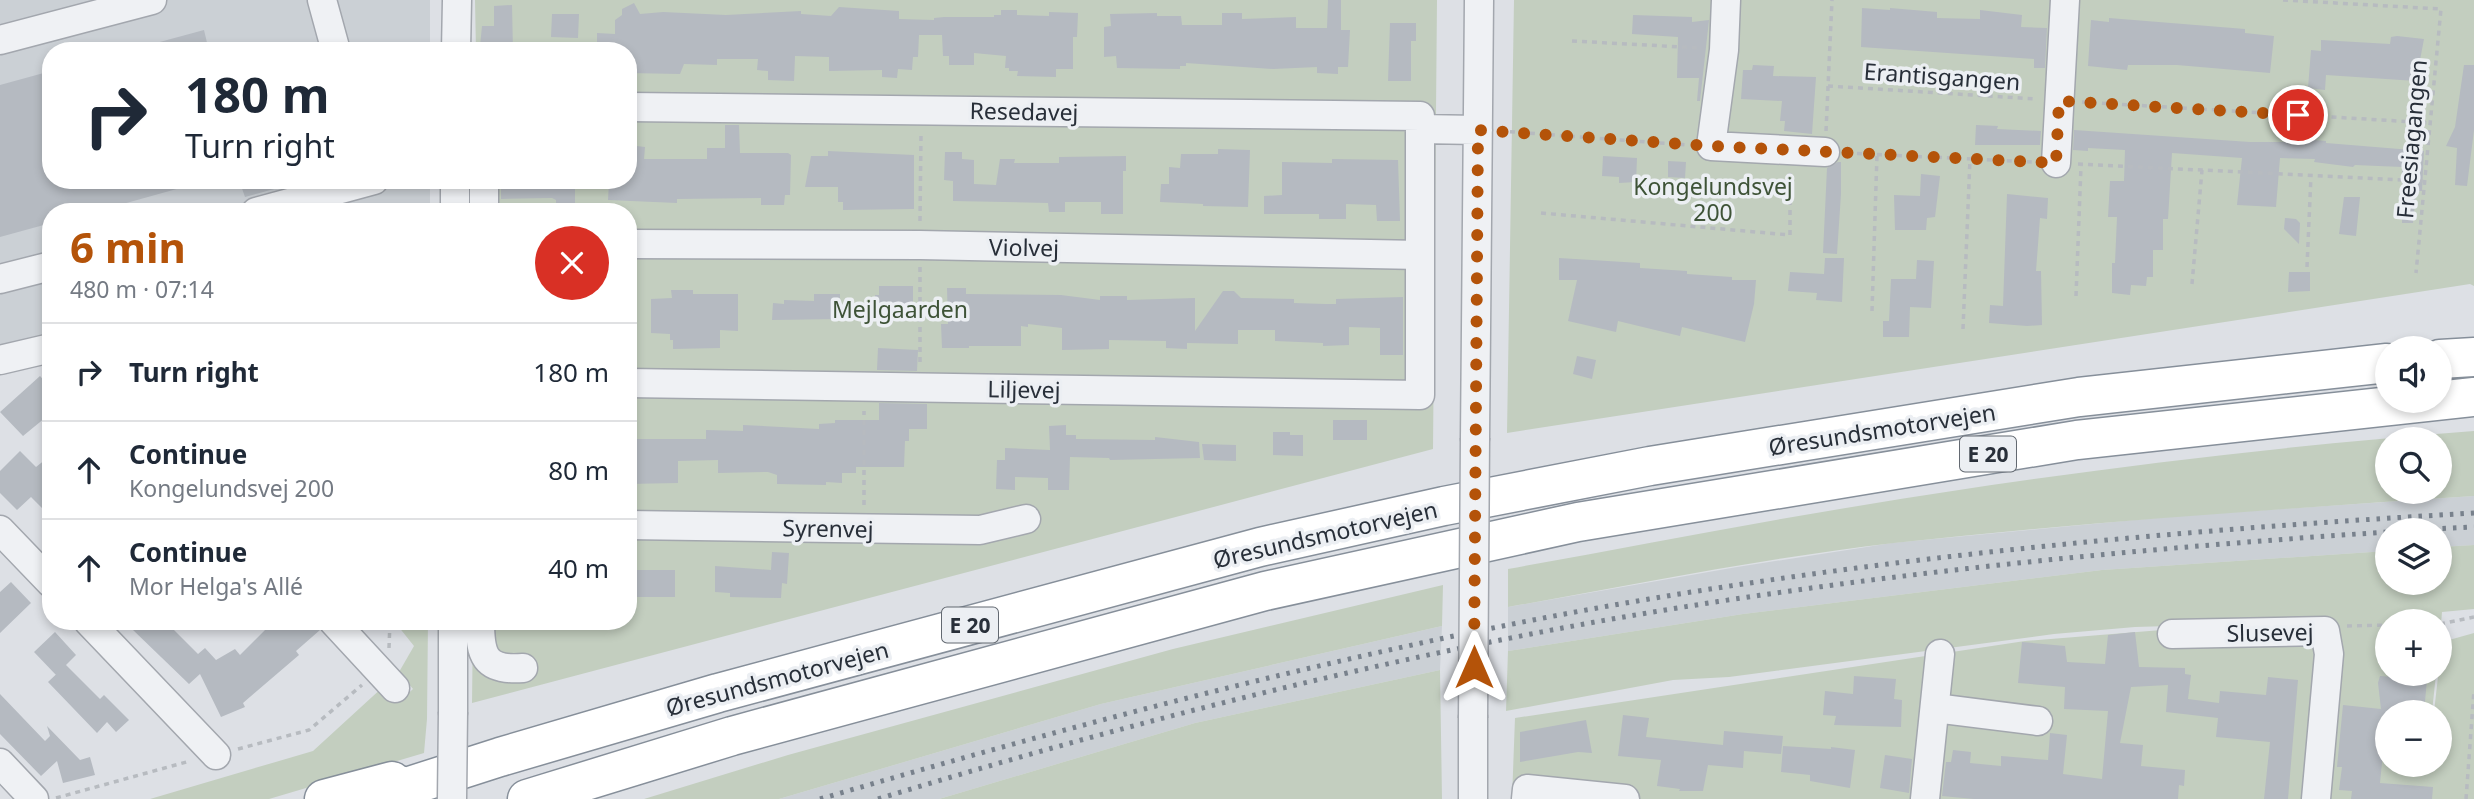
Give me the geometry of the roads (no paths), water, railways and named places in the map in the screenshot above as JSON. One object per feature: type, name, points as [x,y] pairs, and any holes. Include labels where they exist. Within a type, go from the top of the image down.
[{"type":"highway","points":[[2452,358],[2474,357]]},
{"type":"highway","name":"Øresundsmotorvejen","points":[[369,799],[500,757],[718,693],[1259,547],[1444,506],[1650,466],[2078,397],[2375,364]]},
{"type":"highway","name":"Øresundsmotorvejen","points":[[527,799],[732,736],[1265,591],[1506,536],[2077,440],[2474,397]]},
{"type":"highway","points":[[324,799],[422,772],[500,757]]},
{"type":"street","points":[[0,40],[152,0]]},
{"type":"street","points":[[322,0],[334,42]]},
{"type":"street","points":[[456,42],[457,0]]},
{"type":"street","points":[[1473,799],[1479,0]]},
{"type":"street","points":[[1726,0],[1724,50],[1711,146],[1825,152]]},
{"type":"street","points":[[2065,0],[2059,101],[2068,164]]},
{"type":"street","name":"Resedavej","points":[[637,107],[1420,123],[1478,130]]},
{"type":"street","points":[[1420,123],[1420,255]]},
{"type":"street","points":[[289,203],[341,189]]},
{"type":"street","name":"Violvej","points":[[637,244],[934,245],[1420,255]]},
{"type":"street","name":"Liljevej","points":[[637,383],[1420,395],[1420,255]]},
{"type":"street","points":[[0,279],[42,268]]},
{"type":"street","points":[[0,360],[42,350]]},
{"type":"street","name":"Syrenvej","points":[[637,525],[980,530],[1026,519]]},
{"type":"street","points":[[0,530],[42,574]]},
{"type":"street","points":[[97,630],[216,755]]},
{"type":"street","points":[[341,630],[395,688]]},
{"type":"street","points":[[452,799],[453,630]]},
{"type":"street","points":[[480,630],[480,646],[487,660],[505,670],[523,668]]},
{"type":"street","name":"Slusevej","points":[[2172,634],[2325,631],[2329,654],[2316,799]]},
{"type":"street","points":[[1925,799],[1940,654]]},
{"type":"street","points":[[1935,708],[2038,721]]},
{"type":"street","points":[[0,763],[34,799]]},
{"type":"street","points":[[1526,799],[1527,789],[1625,799]]},
{"type":"railway","points":[[820,799],[1086,724],[1264,679],[1443,638],[1650,599],[1767,580],[2002,551],[2238,529],[2474,513]]},
{"type":"railway","points":[[2452,528],[2474,527]]},
{"type":"railway","points":[[878,799],[1041,751],[1287,687],[1453,650],[1642,614],[1747,597],[1960,569],[2173,548],[2375,533]]},
{"type":"park label","name":"Kongelundsvej 200","points":[[1713,199]]},
{"type":"park label","name":"Mejlgaarden","points":[[900,309]]}]
